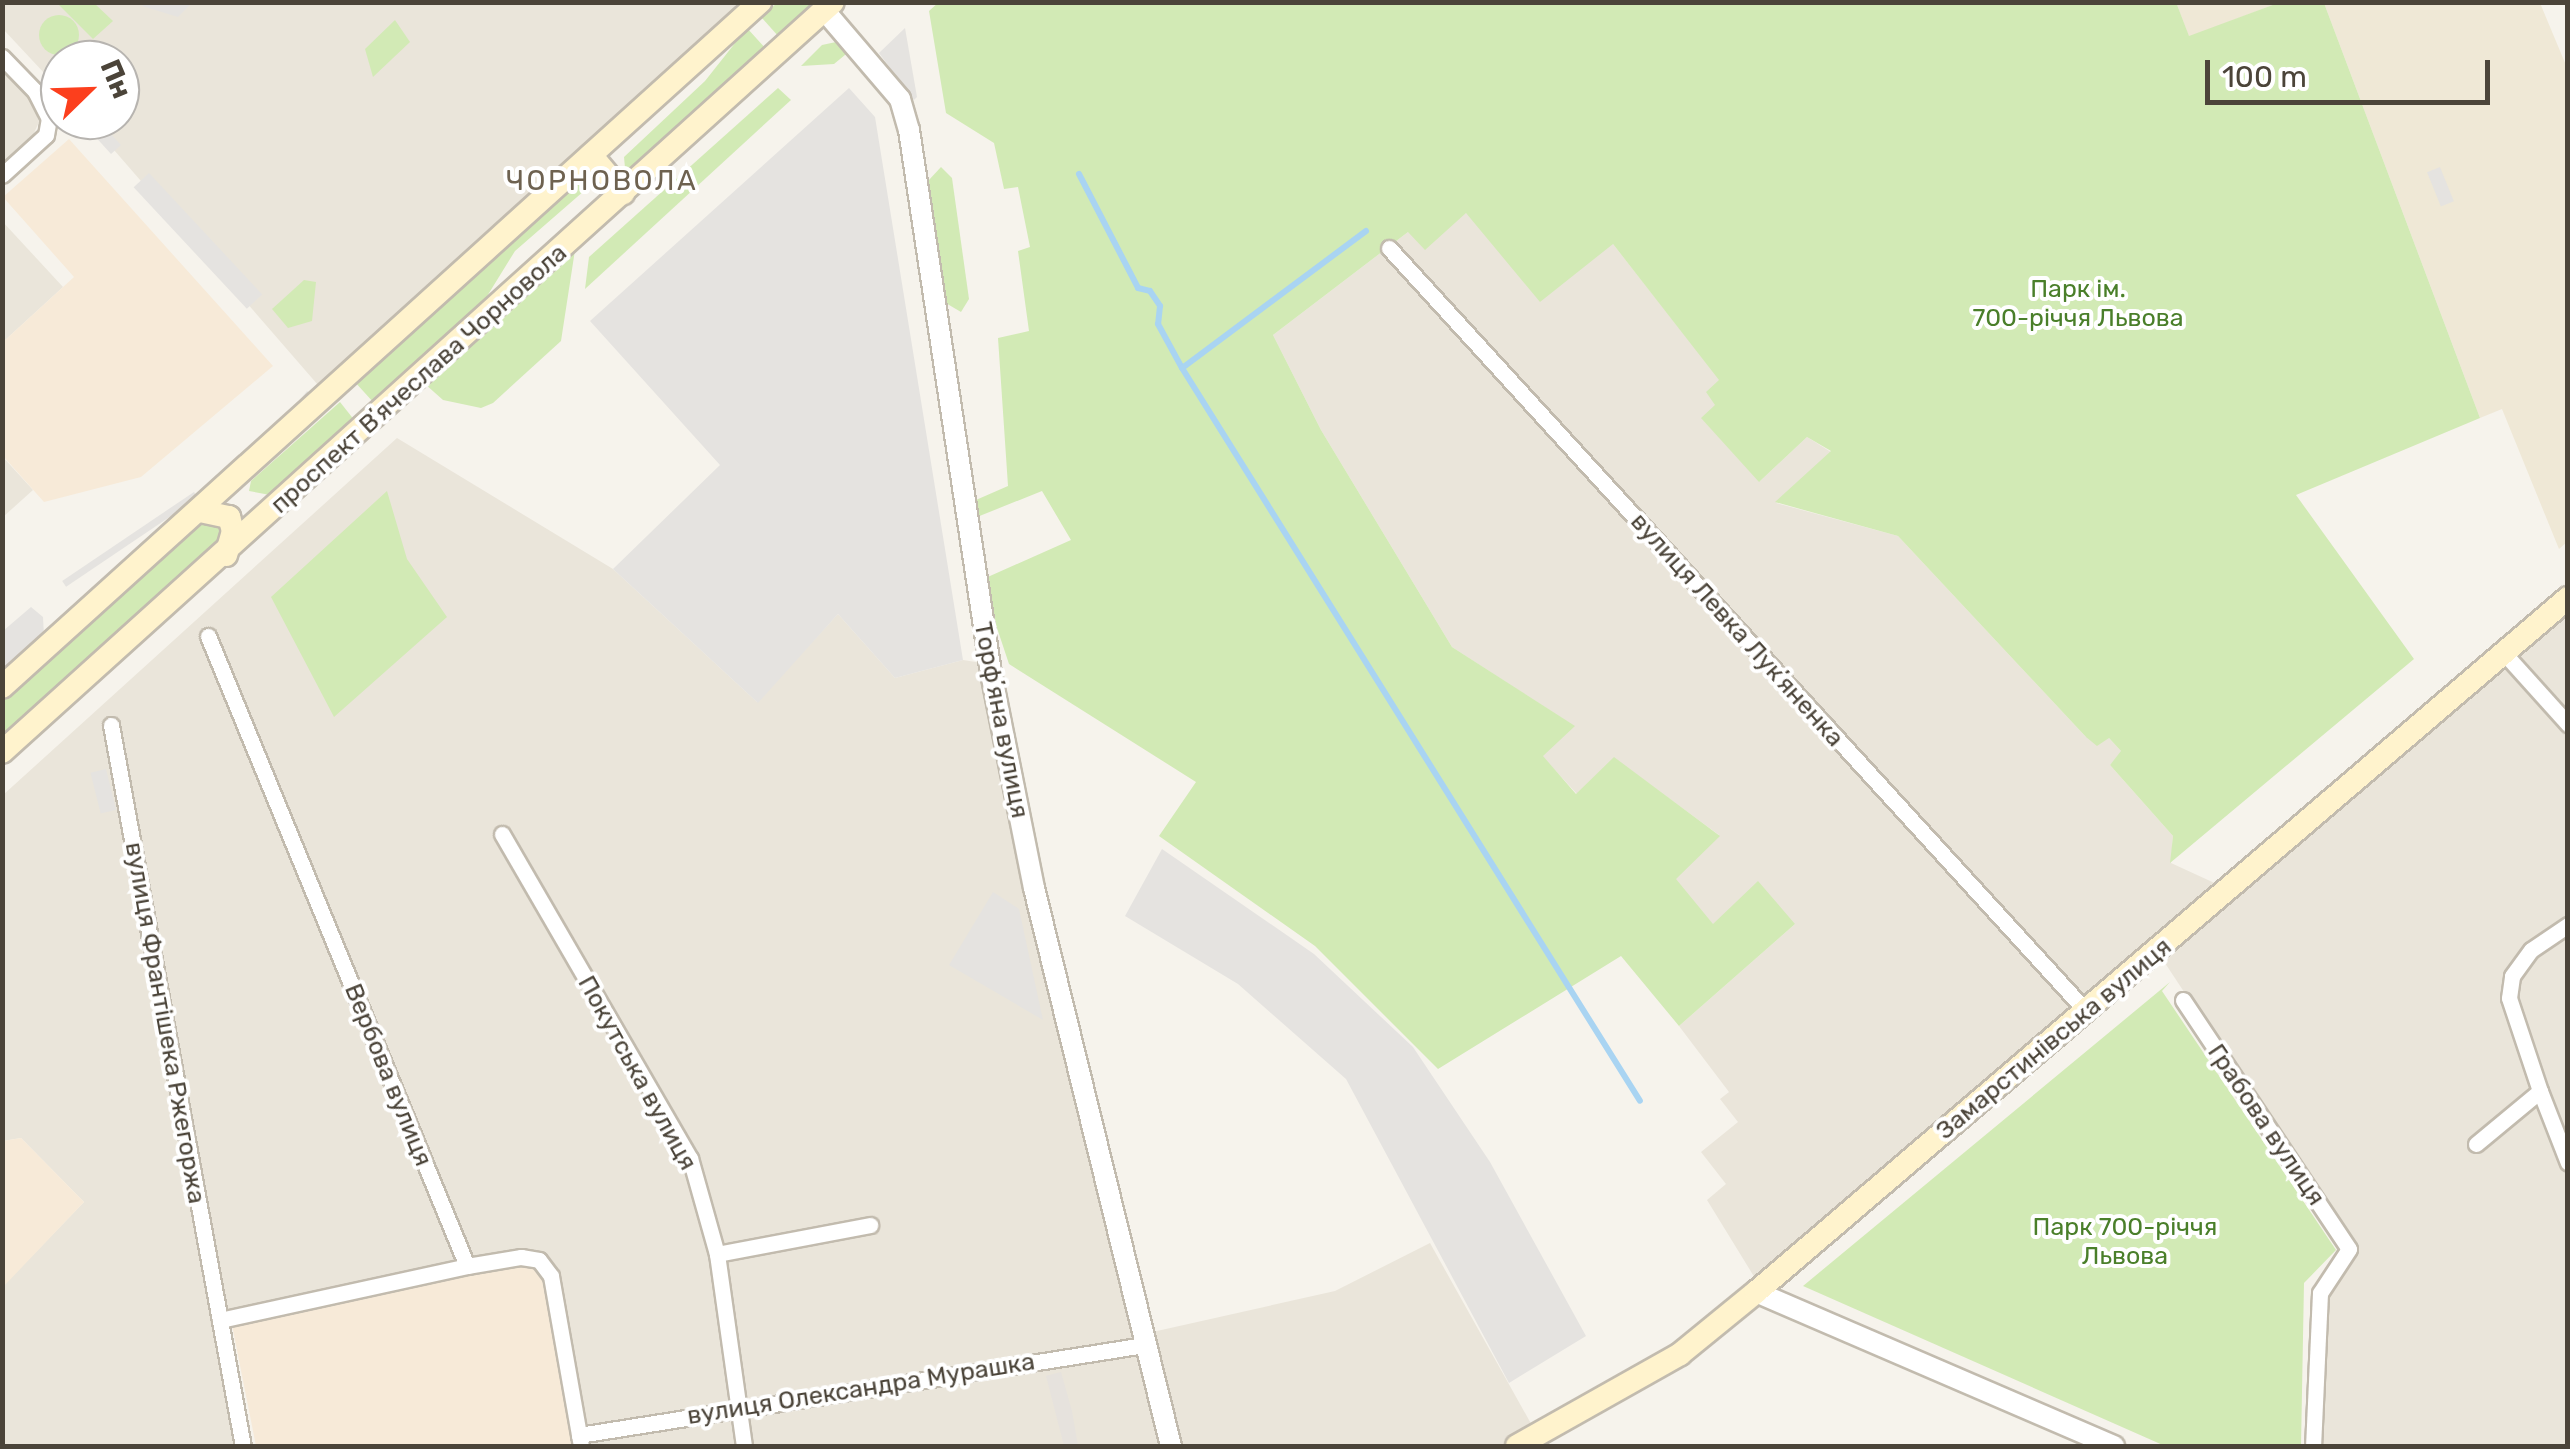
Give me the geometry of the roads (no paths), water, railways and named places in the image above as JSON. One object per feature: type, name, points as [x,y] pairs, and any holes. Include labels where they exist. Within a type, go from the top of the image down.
[{"type":"main road","name":"проспект Вʼячеслава Чорновола","points":[[2,688],[760,2]]},
{"type":"main road","name":"проспект Вʼячеслава Чорновола","points":[[2,752],[226,555],[828,6]]},
{"type":"main road","points":[[591,155],[622,193]]},
{"type":"main road","points":[[238,476],[234,493],[244,513],[272,512]]},
{"type":"main road","points":[[200,511],[229,517],[234,531],[226,555]]},
{"type":"main road","name":"Замарстинівська вулиця","points":[[1517,1446],[1680,1354],[2086,1011],[2156,958],[2568,598]]},
{"type":"street","name":"Торфʼяна вулиця","points":[[828,6],[900,99],[909,130],[991,673],[1034,888],[1172,1446]]},
{"type":"street","points":[[2,57],[36,91],[49,118],[46,135],[2,176]]},
{"type":"street","name":"вулиця Левка Лукʼяненка","points":[[1389,248],[2086,1011]]},
{"type":"street","name":"Вербова вулиця","points":[[208,636],[466,1266]]},
{"type":"street","points":[[2504,653],[2568,724]]},
{"type":"street","name":"вулиця Франтішека Ржегоржа","points":[[111,725],[243,1446]]},
{"type":"street","name":"Покутська вулиця","points":[[502,834],[690,1158],[717,1254],[744,1446]]},
{"type":"street","points":[[2568,925],[2531,950],[2512,976],[2509,998],[2568,1164]]},
{"type":"street","name":"Грабова вулиця","points":[[2183,1000],[2349,1249],[2320,1292],[2313,1446]]},
{"type":"street","points":[[2476,1144],[2540,1091]]},
{"type":"street","points":[[717,1254],[870,1225]]},
{"type":"street","points":[[220,1320],[466,1266],[521,1257],[539,1260],[552,1276],[580,1441]]},
{"type":"street","points":[[1756,1292],[2114,1446]]},
{"type":"street","name":"вулиця Олександра Мурашка","points":[[580,1441],[738,1408],[1144,1345]]},
{"type":"waterway","points":[[1079,174],[1138,288],[1150,291],[1160,306],[1158,324],[1182,368]]},
{"type":"waterway","points":[[1366,231],[1182,368],[1640,1101]]},
{"type":"district","name":"ЧОРНОВОЛА","points":[[602,181]]},
{"type":"park label","name":"Парк ім. 700-річчя Львова","points":[[2078,304]]},
{"type":"park label","name":"Парк 700-річчя Львова","points":[[2125,1242]]}]
